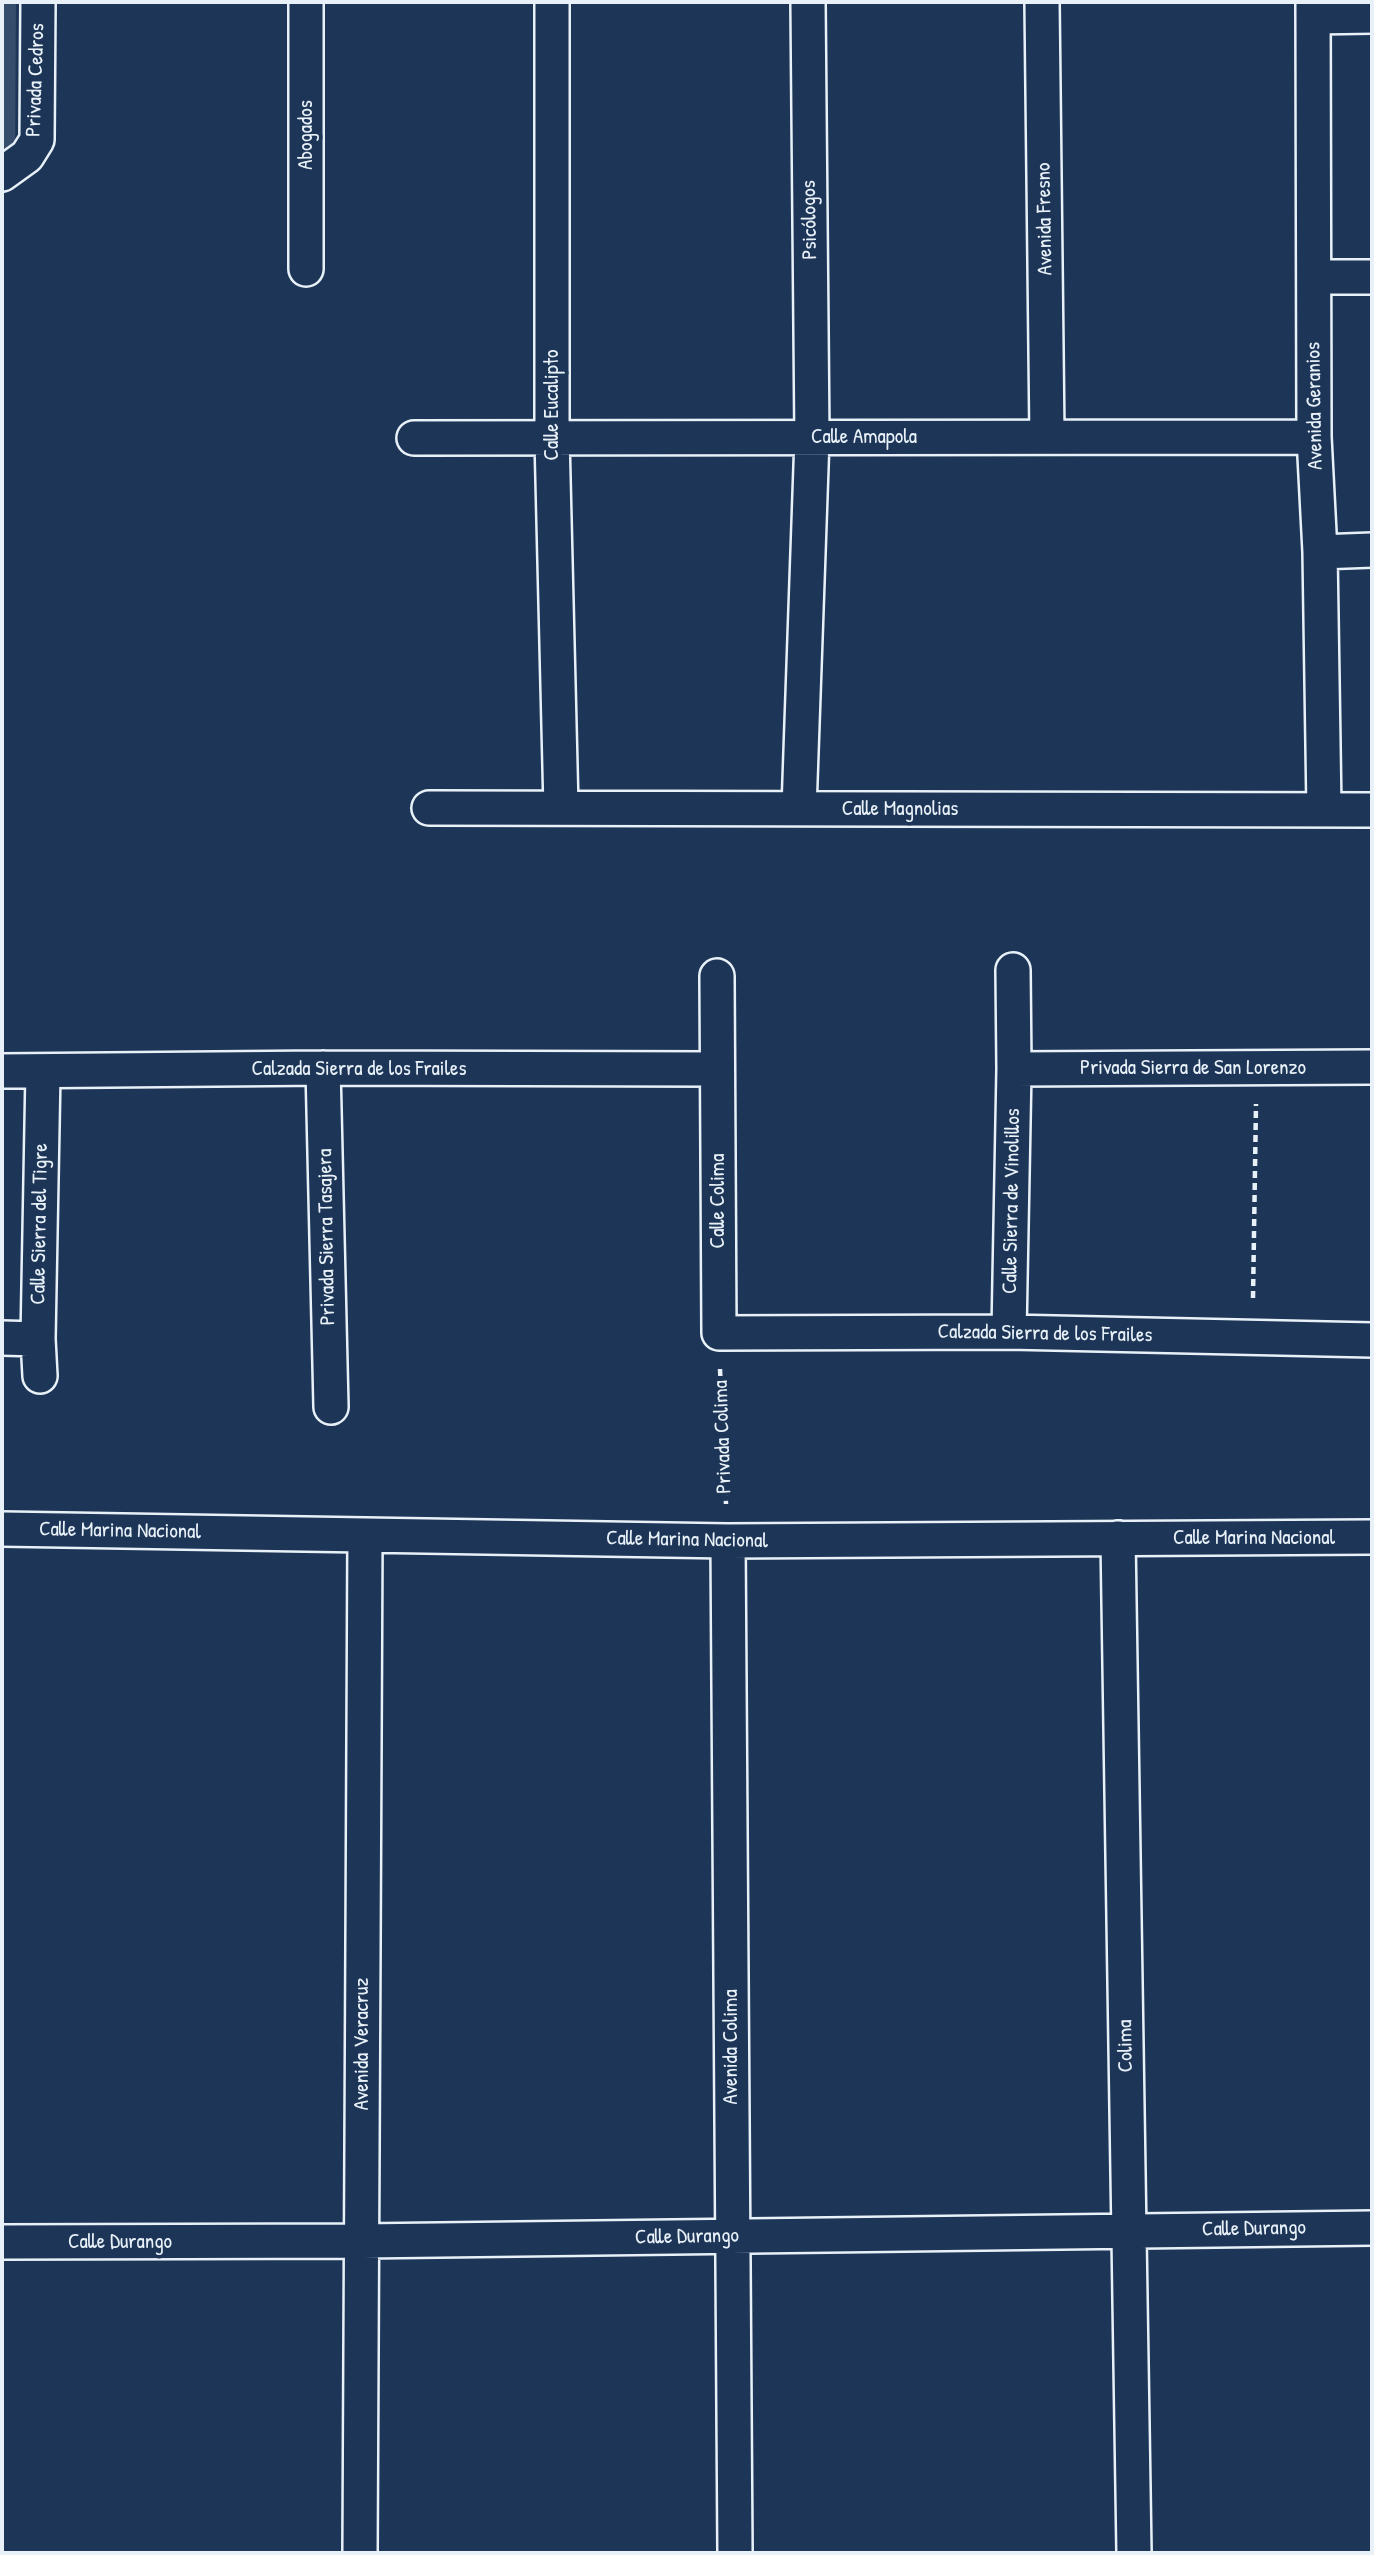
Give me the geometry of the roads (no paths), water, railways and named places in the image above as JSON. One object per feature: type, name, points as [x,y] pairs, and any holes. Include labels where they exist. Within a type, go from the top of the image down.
[{"type":"street","name":"Privada Cedros","points":[[15,165],[37,140],[38,2]]},
{"type":"street","name":"Abogados","points":[[306,2],[306,269]]},
{"type":"street","name":"Calle Eucalipto","points":[[552,2],[552,438],[561,808]]},
{"type":"street","name":"Psicólogos","points":[[799,809],[812,438],[808,2]]},
{"type":"street","name":"Avenida Fresno","points":[[1042,2],[1047,437]]},
{"type":"street","points":[[1313,10],[1372,16]]},
{"type":"street","name":"Avenida Geranios","points":[[1313,10],[1314,437],[1320,552],[1324,810]]},
{"type":"street","points":[[1315,277],[1372,276]]},
{"type":"street","name":"Calle Amapola","points":[[414,438],[1314,437]]},
{"type":"street","points":[[1320,552],[1372,550]]},
{"type":"street","name":"Calle Magnolias","points":[[429,808],[1372,810]]},
{"type":"street","name":"Calle Sierra de Vinolillos","points":[[1009,1332],[1013,970]]},
{"type":"street","points":[[717,976],[717,1069]]},
{"type":"street","name":"Privada Sierra de San Lorenzo","points":[[1014,1069],[1372,1067]]},
{"type":"street","name":"Calzada Sierra de los Frailes","points":[[2,1071],[323,1068],[717,1069]]},
{"type":"street","name":"Privada Sierra Tasajera","points":[[323,1068],[331,1407]]},
{"type":"street","name":"Calle Colima","points":[[717,1069],[719,1333]]},
{"type":"street","name":"Calle Sierra del Tigre","points":[[40,1376],[38,1339],[43,1072]]},
{"type":"street","name":"Calzada Sierra de los Frailes","points":[[719,1333],[1009,1332],[1372,1340]]},
{"type":"street","points":[[2,1338],[38,1339]]},
{"type":"street","name":"Calle Marina Nacional","points":[[2,1529],[728,1541],[1372,1537]]},
{"type":"street","name":"Avenida Veracruz","points":[[360,2553],[365,1535]]},
{"type":"street","name":"Colima","points":[[1118,1538],[1134,2553]]},
{"type":"street","name":"Avenida Colima","points":[[728,1541],[734,2553]]},
{"type":"street","name":"Calle Durango","points":[[2,2242],[362,2241],[1372,2228]]}]
